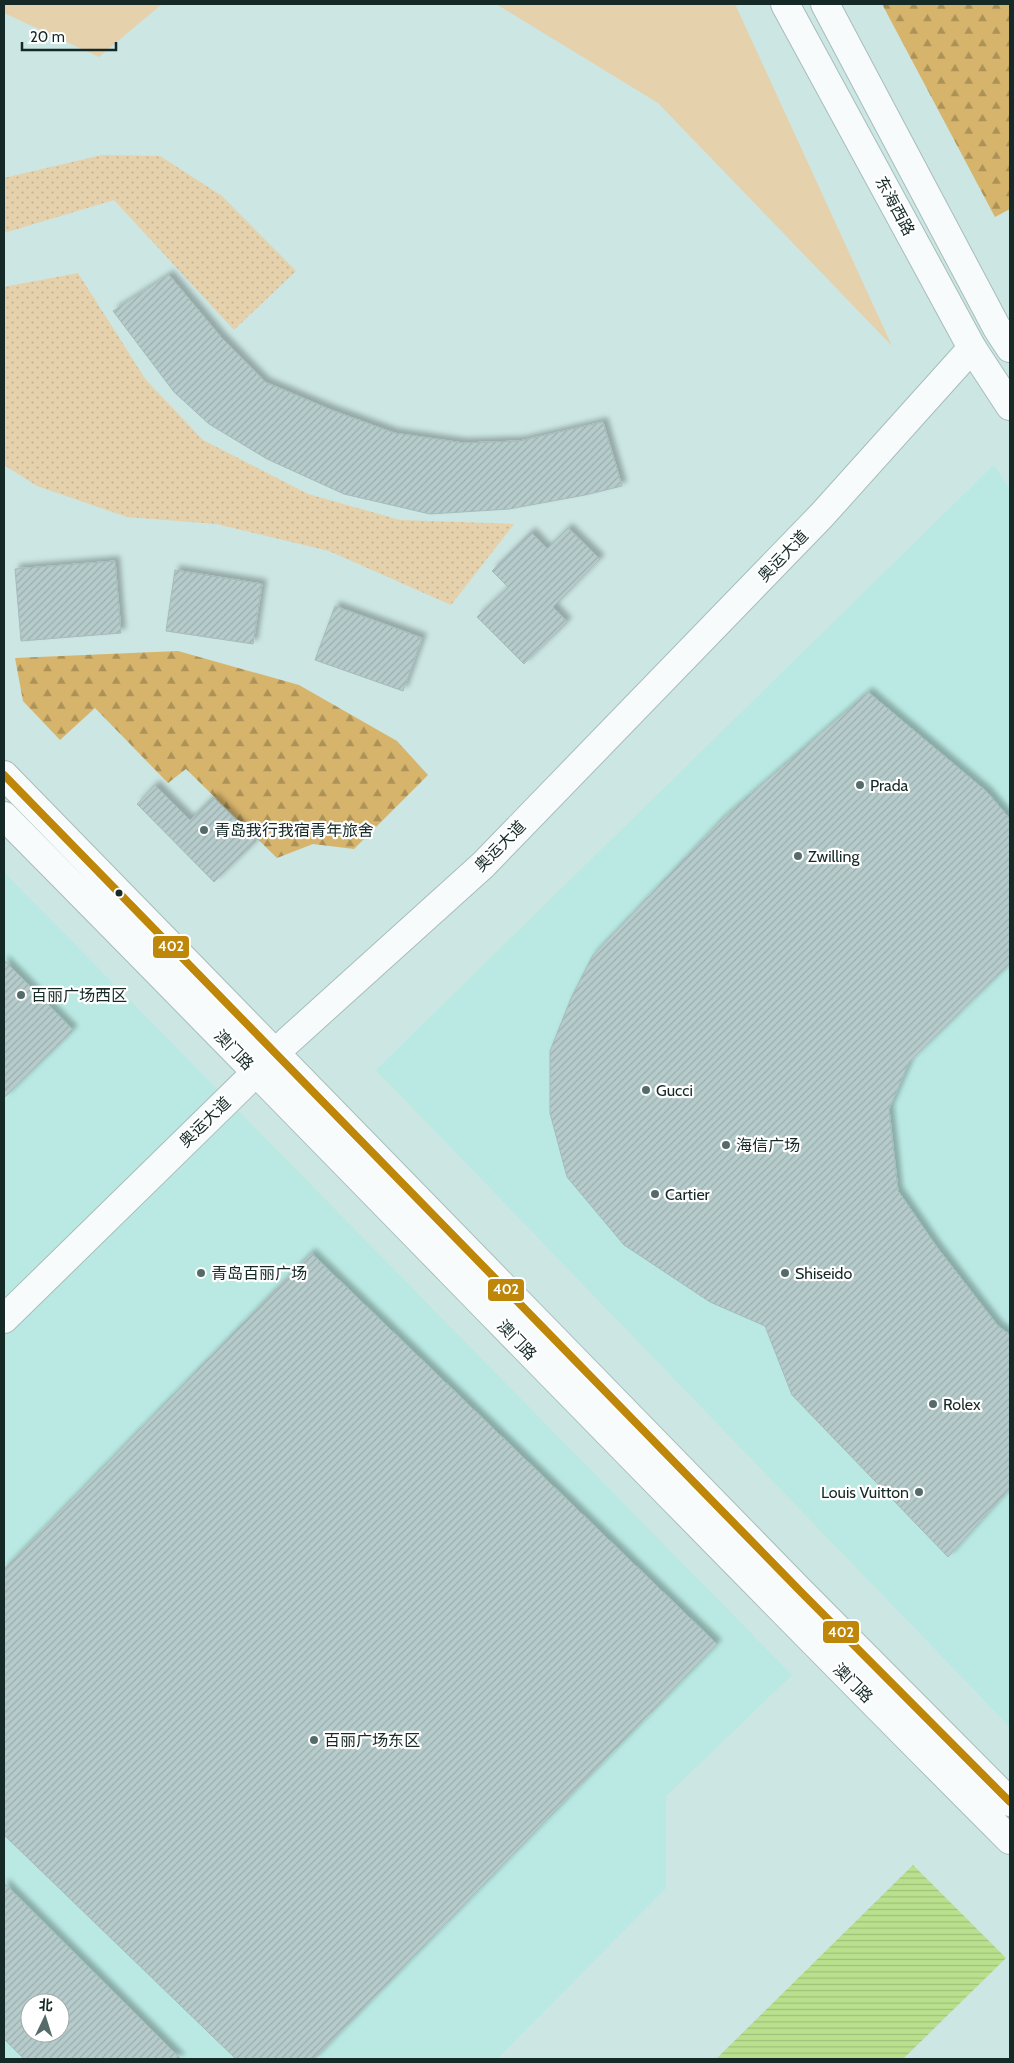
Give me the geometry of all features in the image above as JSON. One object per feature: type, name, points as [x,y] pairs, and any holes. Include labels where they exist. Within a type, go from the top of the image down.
[{"type":"main road","name":"东海西路","points":[[785,4],[972,348],[1010,406]]},
{"type":"main road","name":"东海西路","points":[[824,4],[1006,332]]},
{"type":"main road","name":"奥运大道","points":[[4,1319],[276,1053],[483,865],[822,515],[972,348]]},
{"type":"main road","name":"澳门路","points":[[4,776],[801,1592],[1010,1802]]},
{"type":"main road","name":"澳门路","points":[[4,816],[774,1604],[1010,1840]]},
{"type":"shaded area","points":[[4,4],[162,4],[99,57],[4,13]]},
{"type":"shaded area","points":[[496,4],[735,4],[892,346],[658,103]]},
{"type":"shaded area","points":[[102,155],[160,156],[222,196],[296,271],[234,330],[114,200],[4,233],[4,178]]},
{"type":"shaded area","points":[[78,273],[146,380],[203,440],[308,494],[400,520],[514,524],[451,605],[329,551],[216,524],[127,517],[37,486],[4,465],[4,287]]},
{"type":"shaded area","points":[[994,465],[1010,490],[1010,1727],[376,1070]]},
{"type":"shaded area","name":"青岛百丽广场","points":[[4,872],[792,1675],[666,1796],[666,1888],[497,2059],[4,2059]]},
{"type":"shaded area","points":[[913,1865],[1006,1958],[903,2059],[716,2059]]},
{"type":"green space","points":[[882,4],[1010,4],[1010,209],[995,217]]},
{"type":"green space","points":[[178,651],[299,685],[397,741],[428,775],[354,849],[313,844],[277,858],[186,769],[168,783],[95,708],[60,740],[23,701],[15,658]]},
{"type":"building","points":[[169,275],[220,336],[265,382],[331,410],[394,433],[463,443],[520,441],[603,422],[622,486],[509,509],[430,514],[344,494],[267,459],[209,424],[174,392],[113,311]]},
{"type":"building","points":[[568,528],[600,559],[553,607],[567,622],[524,664],[477,617],[508,587],[492,571],[531,532],[547,549]]},
{"type":"building","points":[[115,561],[121,633],[21,641],[15,569]]},
{"type":"building","points":[[175,570],[262,584],[253,644],[166,631]]},
{"type":"building","points":[[335,606],[422,638],[403,691],[315,660]]},
{"type":"building","name":"海信广场","points":[[868,692],[987,792],[1010,819],[1010,963],[909,1062],[889,1109],[898,1191],[936,1246],[998,1326],[1010,1335],[1010,1488],[948,1557],[792,1395],[765,1326],[710,1302],[624,1245],[567,1177],[550,1113],[550,1051],[572,996],[593,955],[722,819]]},
{"type":"building","name":"青岛我行我宿青年旅舍","points":[[155,785],[190,820],[213,797],[256,841],[214,882],[137,804]]},
{"type":"building","name":"百丽广场西区","points":[[4,960],[73,1030],[4,1098]]},
{"type":"building","name":"百丽广场东区","points":[[311,1253],[717,1644],[314,2059],[236,2059],[4,1835],[4,1569]]},
{"type":"building","points":[[4,1883],[181,2059],[24,2059],[4,2039]]},
{"type":"transit line","name":"402","points":[[4,775],[801,1592],[1010,1802]]},
{"type":"place","name":"Prada","points":[[860,785]]},
{"type":"place","name":"青岛我行我宿青年旅舍","points":[[204,830]]},
{"type":"place","name":"Zwilling","points":[[798,856]]},
{"type":"place","name":"百丽广场西区","points":[[21,995]]},
{"type":"place","name":"Gucci","points":[[646,1090]]},
{"type":"place","name":"海信广场","points":[[726,1145]]},
{"type":"place","name":"Cartier","points":[[655,1194]]},
{"type":"place","name":"青岛百丽广场","points":[[201,1273]]},
{"type":"place","name":"Shiseido","points":[[785,1273]]},
{"type":"place","name":"Rolex","points":[[933,1404]]},
{"type":"place","name":"Louis Vuitton","points":[[919,1492]]},
{"type":"place","name":"百丽广场东区","points":[[314,1740]]}]
